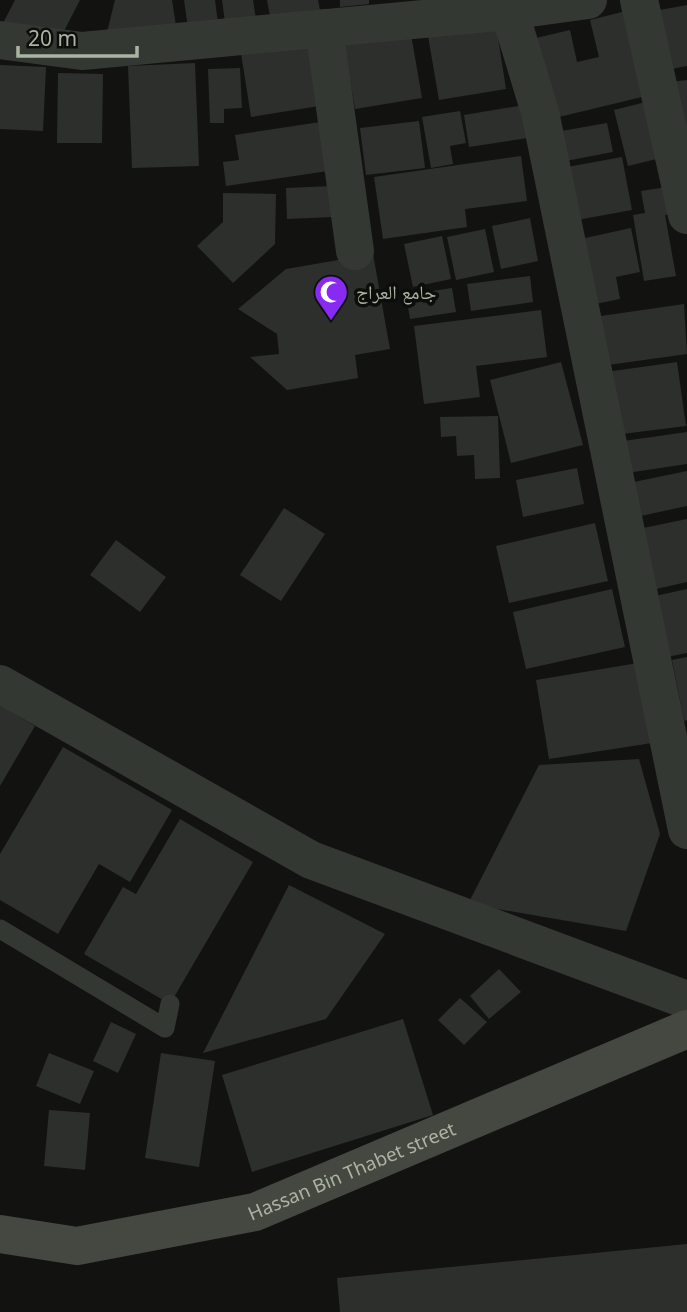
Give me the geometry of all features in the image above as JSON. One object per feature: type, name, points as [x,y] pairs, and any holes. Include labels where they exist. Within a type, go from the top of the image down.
[{"type":"street","points":[[0,40],[82,51],[324,28],[507,6],[588,0]]},
{"type":"street","points":[[639,0],[687,215]]},
{"type":"street","points":[[507,6],[540,112],[687,830]]},
{"type":"street","points":[[324,28],[355,251]]},
{"type":"street","points":[[0,684],[311,860],[687,1000]]},
{"type":"street","name":"Hassan Bin Thabet street","points":[[0,1234],[77,1246],[254,1212],[687,1029]]},
{"type":"lane","points":[[0,929],[165,1028],[170,1004]]},
{"type":"building","points":[[15,0],[80,0],[61,37],[1,27]]},
{"type":"building","points":[[115,0],[172,0],[177,32],[104,44]]},
{"type":"building","points":[[184,0],[215,0],[219,31],[189,35]]},
{"type":"building","points":[[222,0],[253,0],[257,26],[226,30]]},
{"type":"building","points":[[267,0],[318,0],[320,10],[271,21]]},
{"type":"building","points":[[340,0],[369,0],[369,4],[340,7]]},
{"type":"building","points":[[687,5],[687,66],[666,70],[654,11]]},
{"type":"building","points":[[626,11],[646,96],[555,118],[536,38],[570,30],[577,62],[599,57],[590,20]]},
{"type":"building","points":[[496,25],[506,89],[439,100],[428,36]]},
{"type":"building","points":[[411,34],[422,98],[355,109],[344,45]]},
{"type":"building","points":[[309,42],[319,106],[251,117],[241,53]]},
{"type":"building","points":[[195,63],[199,166],[132,168],[128,66]]},
{"type":"building","points":[[0,65],[46,67],[43,131],[0,129]]},
{"type":"building","points":[[240,68],[242,108],[224,109],[224,123],[210,123],[208,69]]},
{"type":"building","points":[[58,73],[103,74],[102,143],[57,143]]},
{"type":"building","points":[[687,80],[687,137],[670,82]]},
{"type":"building","points":[[654,100],[669,156],[628,166],[614,110]]},
{"type":"building","points":[[530,104],[534,137],[469,147],[464,115]]},
{"type":"building","points":[[460,111],[466,143],[450,146],[453,164],[431,168],[422,117]]},
{"type":"building","points":[[327,121],[335,170],[226,186],[223,162],[239,160],[235,135]]},
{"type":"building","points":[[419,121],[425,168],[366,175],[360,128]]},
{"type":"building","points":[[607,123],[613,152],[555,163],[550,133]]},
{"type":"building","points":[[521,156],[527,201],[465,209],[467,227],[383,239],[374,177]]},
{"type":"building","points":[[622,157],[632,210],[566,222],[556,169]]},
{"type":"building","points":[[680,185],[685,212],[665,215],[676,276],[644,281],[633,215],[645,213],[641,191]]},
{"type":"building","points":[[332,186],[333,217],[287,219],[286,188]]},
{"type":"building","points":[[223,193],[276,194],[275,244],[233,283],[197,246],[223,222]]},
{"type":"building","points":[[530,218],[538,261],[501,269],[492,226]]},
{"type":"building","points":[[631,228],[640,272],[616,277],[620,299],[590,305],[576,240]]},
{"type":"building","points":[[485,229],[494,272],[456,280],[447,237]]},
{"type":"building","points":[[442,236],[451,279],[413,287],[404,244]]},
{"type":"building","points":[[373,254],[390,349],[355,355],[358,378],[287,390],[250,357],[279,354],[277,334],[238,309],[286,269]]},
{"type":"building","points":[[530,276],[533,302],[471,311],[467,284]]},
{"type":"building","points":[[452,288],[456,312],[410,319],[406,295]]},
{"type":"building","points":[[684,304],[687,354],[601,366],[594,317]]},
{"type":"building","points":[[541,310],[547,357],[476,366],[480,397],[424,404],[414,326]]},
{"type":"building","points":[[561,362],[583,445],[511,463],[490,380]]},
{"type":"building","points":[[677,362],[686,426],[614,435],[606,372]]},
{"type":"building","points":[[498,416],[500,478],[475,479],[474,455],[457,456],[456,436],[441,437],[440,417]]},
{"type":"building","points":[[687,432],[687,464],[627,473],[623,441]]},
{"type":"building","points":[[577,468],[584,504],[523,517],[516,480]]},
{"type":"building","points":[[687,471],[687,506],[636,517],[629,483]]},
{"type":"building","points":[[284,508],[325,534],[281,601],[240,575]]},
{"type":"building","points":[[687,519],[687,582],[656,589],[643,528]]},
{"type":"building","points":[[595,523],[608,581],[509,603],[496,546]]},
{"type":"building","points":[[116,540],[166,577],[140,612],[90,575]]},
{"type":"building","points":[[612,589],[625,647],[526,669],[513,612]]},
{"type":"building","points":[[687,589],[687,653],[667,657],[655,596]]},
{"type":"building","points":[[687,657],[687,720],[684,721],[672,660]]},
{"type":"building","points":[[638,663],[652,743],[549,759],[536,680]]},
{"type":"building","points":[[0,705],[35,726],[0,786]]},
{"type":"building","points":[[63,747],[172,810],[130,882],[99,864],[58,934],[0,900],[0,854]]},
{"type":"building","points":[[639,759],[660,834],[626,931],[468,904],[539,765]]},
{"type":"building","points":[[180,819],[253,862],[170,1004],[84,954],[123,887],[136,894]]},
{"type":"building","points":[[289,885],[385,934],[326,1019],[203,1053]]},
{"type":"building","points":[[499,969],[521,992],[489,1019],[470,996]]},
{"type":"building","points":[[460,998],[487,1022],[464,1045],[438,1020]]},
{"type":"building","points":[[403,1019],[433,1115],[252,1172],[222,1075]]},
{"type":"building","points":[[111,1022],[136,1034],[118,1073],[93,1061]]},
{"type":"building","points":[[49,1053],[94,1071],[80,1104],[36,1086]]},
{"type":"building","points":[[161,1053],[215,1061],[199,1167],[145,1158]]},
{"type":"building","points":[[49,1110],[90,1113],[85,1170],[44,1166]]},
{"type":"building","points":[[687,1244],[687,1312],[340,1312],[337,1278]]},
{"type":"place","name":"جامع العراج","points":[[331,322]]}]
